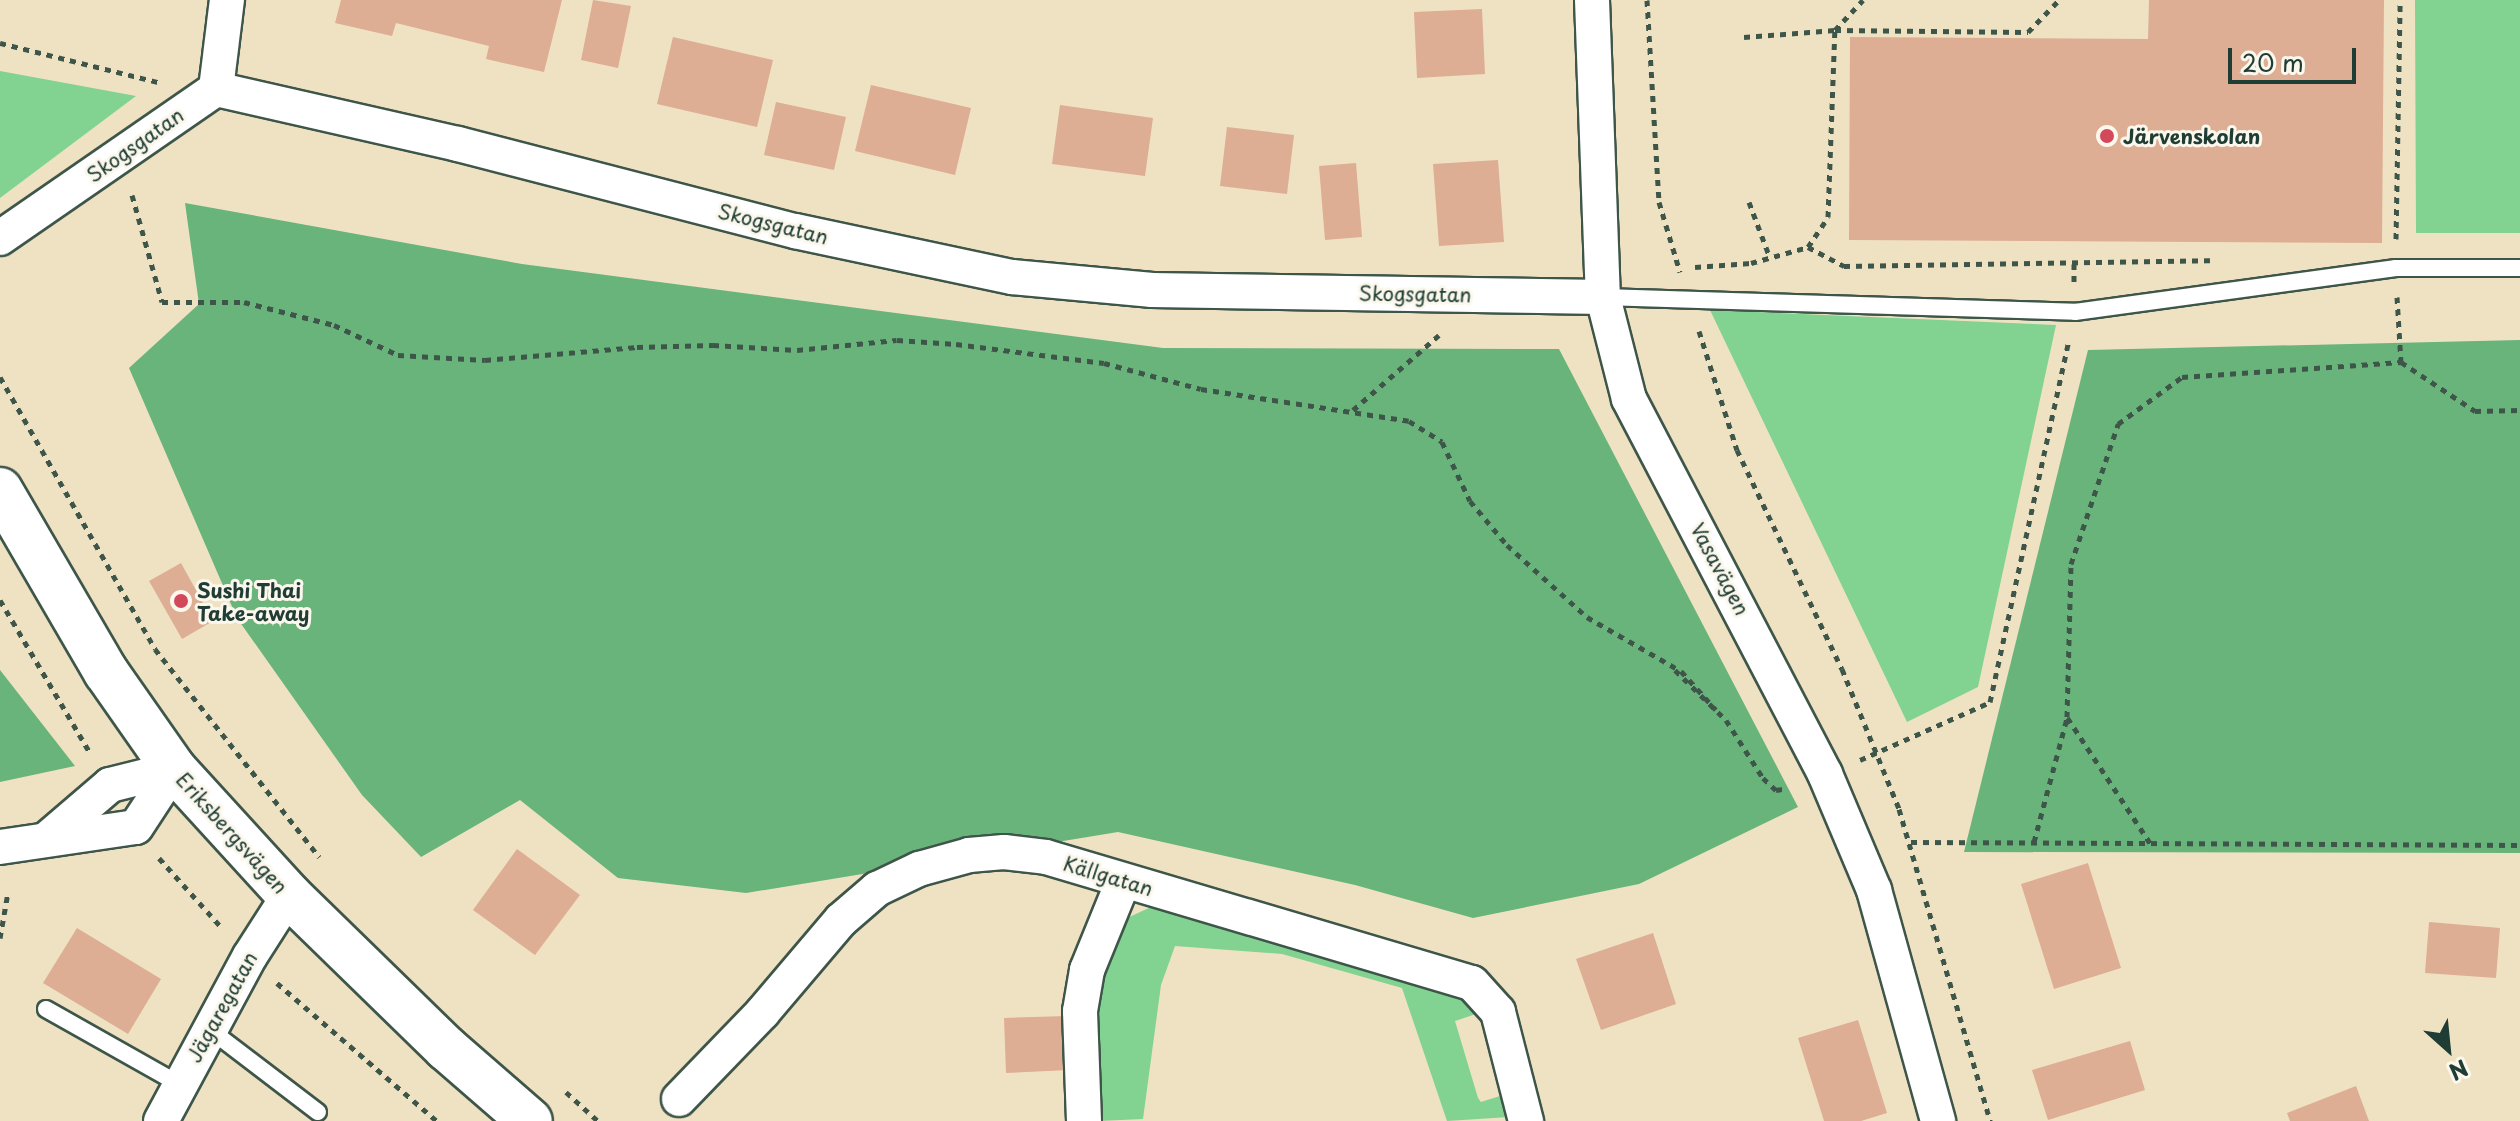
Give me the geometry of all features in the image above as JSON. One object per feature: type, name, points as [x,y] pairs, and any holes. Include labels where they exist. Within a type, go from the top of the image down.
[{"type":"main road","name":"Eriksbergsvägen","points":[[0,490],[106,672],[174,769],[289,895],[446,1048],[530,1121]]},
{"type":"street","points":[[216,89],[227,0]]},
{"type":"street","name":"Vasavägen","points":[[1592,0],[1603,297],[1629,399],[1825,774],[1874,890],[1938,1121]]},
{"type":"street","name":"Skogsgatan","points":[[0,238],[216,89],[458,144],[795,231],[1012,277],[1152,290],[1603,297]]},
{"type":"street","points":[[47,839],[110,785],[174,769]]},
{"type":"street","points":[[0,847],[136,827],[174,769]]},
{"type":"street","name":"Källgatan","points":[[679,1099],[762,1013],[841,920],[877,889],[969,855],[1004,852],[1046,857],[1472,983],[1498,1012],[1526,1121]]},
{"type":"street","points":[[1084,1121],[1080,1011],[1087,970],[1123,882]]},
{"type":"street","name":"Jägaregatan","points":[[161,1121],[250,956],[289,895]]},
{"type":"lane","points":[[1603,297],[2075,312],[2396,268],[2520,268]]},
{"type":"lane","points":[[46,1009],[179,1084]]},
{"type":"lane","points":[[209,1029],[318,1112]]},
{"type":"path","points":[[1647,0],[1659,202],[1679,268],[1737,450],[1877,753],[1911,842],[1990,1121]]},
{"type":"path","points":[[1679,268],[1770,258],[1808,247],[1828,217],[1835,30],[1863,0]]},
{"type":"path","points":[[1744,37],[1835,30],[2028,32],[2059,0]]},
{"type":"path","points":[[2400,0],[2396,268],[2401,362]]},
{"type":"path","points":[[0,43],[169,85],[216,89]]},
{"type":"path","points":[[121,155],[162,302],[244,302],[334,325],[398,355],[485,360],[637,347],[713,345],[797,350],[897,340],[1104,363],[1201,389],[1409,421],[1442,442],[1470,501],[1507,545],[1587,617],[1671,667],[1716,710],[1776,790],[1877,753],[1990,702],[2075,312]]},
{"type":"path","points":[[1749,202],[1770,258]]},
{"type":"path","points":[[1808,247],[1844,266],[2221,260]]},
{"type":"path","points":[[1353,410],[1442,332]]},
{"type":"path","points":[[2034,842],[2067,717],[2071,564],[2118,424],[2182,377],[2401,362],[2475,411],[2520,410]]},
{"type":"path","points":[[0,377],[155,649],[322,860]]},
{"type":"path","points":[[0,600],[91,755]]},
{"type":"path","points":[[2067,717],[2150,843]]},
{"type":"path","points":[[1911,842],[2520,845]]},
{"type":"path","points":[[152,849],[250,956],[329,1033],[437,1121]]},
{"type":"path","points":[[0,938],[8,892]]},
{"type":"path","points":[[563,1090],[598,1121]]},
{"type":"green space","points":[[2415,0],[2520,0],[2520,233],[2416,233]]},
{"type":"green space","points":[[0,71],[136,96],[0,198]]},
{"type":"green space","points":[[185,203],[522,264],[1163,348],[1559,349],[1798,807],[1639,884],[1473,918],[1355,885],[1118,832],[746,893],[618,878],[520,800],[421,857],[362,795],[237,618],[129,368],[199,304]]},
{"type":"green space","points":[[1710,310],[2056,325],[1978,687],[1907,722]]},
{"type":"green space","points":[[2520,340],[2520,853],[1964,852],[2088,350]]},
{"type":"green space","points":[[0,670],[75,766],[0,782]]},
{"type":"green space","points":[[1153,906],[1472,996],[1476,1014],[1455,1021],[1478,1098],[1481,1102],[1503,1095],[1509,1117],[1447,1121],[1402,988],[1282,954],[1175,946],[1161,985],[1143,1119],[1098,1121],[1091,1021],[1098,968],[1123,920]]},
{"type":"building","points":[[341,0],[562,0],[544,72],[486,59],[489,46],[396,23],[392,36],[335,23]]},
{"type":"building","points":[[593,0],[631,6],[618,68],[581,60]]},
{"type":"building","points":[[2149,0],[2384,0],[2382,243],[1849,240],[1850,37],[2148,39]]},
{"type":"building","points":[[1482,9],[1485,74],[1417,78],[1414,12]]},
{"type":"building","points":[[673,37],[773,60],[757,127],[657,104]]},
{"type":"building","points":[[871,85],[971,108],[955,175],[855,151]]},
{"type":"building","points":[[776,102],[846,117],[834,170],[764,155]]},
{"type":"building","points":[[1060,105],[1153,118],[1145,176],[1052,164]]},
{"type":"building","points":[[1227,127],[1294,135],[1287,194],[1220,186]]},
{"type":"building","points":[[1498,160],[1504,242],[1439,246],[1433,164]]},
{"type":"building","points":[[1356,163],[1362,237],[1325,240],[1319,166]]},
{"type":"building","name":"Sushi Thai Take-away","points":[[181,563],[213,621],[182,639],[149,581]]},
{"type":"building","points":[[517,849],[580,895],[535,955],[473,910]]},
{"type":"building","points":[[2088,863],[2121,968],[2054,989],[2021,884]]},
{"type":"building","points":[[2429,922],[2500,928],[2496,978],[2425,973]]},
{"type":"building","points":[[77,928],[161,979],[128,1034],[43,983]]},
{"type":"building","points":[[1653,933],[1676,1004],[1601,1030],[1576,959]]},
{"type":"building","points":[[1067,1016],[1069,1070],[1006,1073],[1004,1018]]},
{"type":"building","points":[[1858,1020],[1887,1113],[1861,1121],[1824,1121],[1798,1038]]},
{"type":"building","points":[[2130,1041],[2145,1090],[2048,1120],[2032,1070]]},
{"type":"building","points":[[2356,1086],[2369,1121],[2290,1121],[2287,1113]]},
{"type":"place","name":"Järvenskolan","points":[[2107,136]]},
{"type":"place","name":"Sushi Thai Take-away","points":[[181,601]]}]
